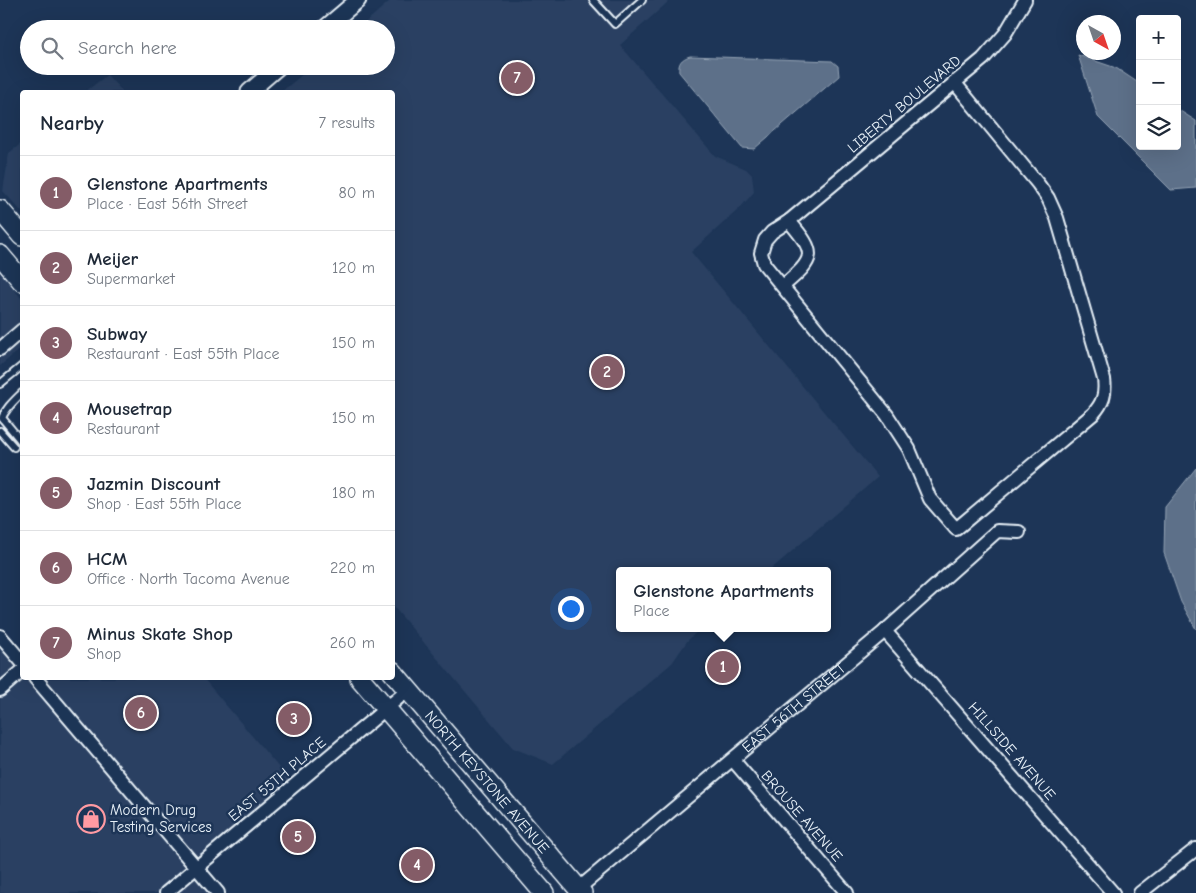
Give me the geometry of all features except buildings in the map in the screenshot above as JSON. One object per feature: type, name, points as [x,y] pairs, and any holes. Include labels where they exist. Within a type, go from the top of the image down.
[{"type":"main road","points":[[0,210],[20,234]]},
{"type":"main road","points":[[0,255],[20,279]]},
{"type":"main road","name":"NORTH KEYSTONE AVENUE","points":[[395,675],[577,892]]},
{"type":"main road","name":"NORTH KEYSTONE AVENUE","points":[[362,680],[544,893]]},
{"type":"street","points":[[335,20],[358,0]]},
{"type":"street","name":"LIBERTY BOULEVARD","points":[[954,82],[1038,184],[1052,204],[1105,386],[1103,401],[1093,414],[956,529],[930,499],[909,449],[892,421],[764,264],[761,257],[761,248],[767,236],[789,221],[954,82],[992,50],[1016,18],[1025,0]]},
{"type":"street","points":[[251,90],[269,75]]},
{"type":"street","points":[[783,286],[803,270],[808,258],[808,247],[805,240],[789,221]]},
{"type":"street","points":[[0,349],[20,332]]},
{"type":"street","name":"EAST 56TH STREET","points":[[577,892],[885,631],[998,530],[1019,532]]},
{"type":"street","name":"HILLSIDE AVENUE","points":[[885,631],[1113,893]]},
{"type":"street","points":[[0,636],[20,660]]},
{"type":"street","points":[[0,690],[20,673]]},
{"type":"street","points":[[37,680],[218,893]]},
{"type":"street","name":"EAST 55TH PLACE","points":[[166,893],[408,690]]},
{"type":"street","name":"BROUSE AVENUE","points":[[733,760],[847,893]]},
{"type":"street","points":[[1140,893],[1196,849]]},
{"type":"lane","points":[[593,0],[614,24],[642,0]]},
{"type":"lane","points":[[0,384],[20,368]]},
{"type":"lane","points":[[20,396],[13,402],[2,418],[20,440]]},
{"type":"lane","points":[[0,430],[14,447]]},
{"type":"shaded area","points":[[391,0],[666,0],[668,2],[620,45],[715,156],[746,169],[752,175],[754,192],[740,208],[691,252],[878,477],[774,567],[616,567],[616,632],[697,632],[688,640],[672,663],[553,764],[513,748],[395,608],[395,90],[283,90],[302,75],[395,75],[395,20],[368,20]]},
{"type":"shaded area","points":[[690,56],[832,61],[838,66],[839,76],[754,149],[742,148],[679,72],[681,62],[684,58]]},
{"type":"shaded area","points":[[1080,60],[1093,60],[1116,68],[1136,81],[1136,150],[1181,150],[1181,112],[1196,121],[1196,188],[1171,190],[1098,117]]},
{"type":"shaded area","points":[[107,75],[121,90],[88,90]]},
{"type":"shaded area","points":[[20,145],[20,210],[3,191],[9,153]]},
{"type":"shaded area","points":[[0,273],[20,297],[20,349],[0,366]]},
{"type":"shaded area","points":[[1196,468],[1196,629],[1181,602],[1164,553],[1165,507]]},
{"type":"shaded area","points":[[0,628],[20,653],[20,680],[205,680],[291,782],[195,875],[210,893],[0,893]]},
{"type":"place","name":"Minus Skate Shop","points":[[517,78]]},
{"type":"place","name":"Meijer","points":[[607,372]]},
{"type":"place","name":"Glenstone Apartments","points":[[723,667]]},
{"type":"place","name":"HCM","points":[[141,713]]},
{"type":"place","name":"Subway","points":[[294,719]]},
{"type":"place","name":"Modern Drug Testing Services","points":[[91,819]]},
{"type":"place","name":"Jazmin Discount","points":[[298,837]]},
{"type":"place","name":"Mousetrap","points":[[417,865]]}]
